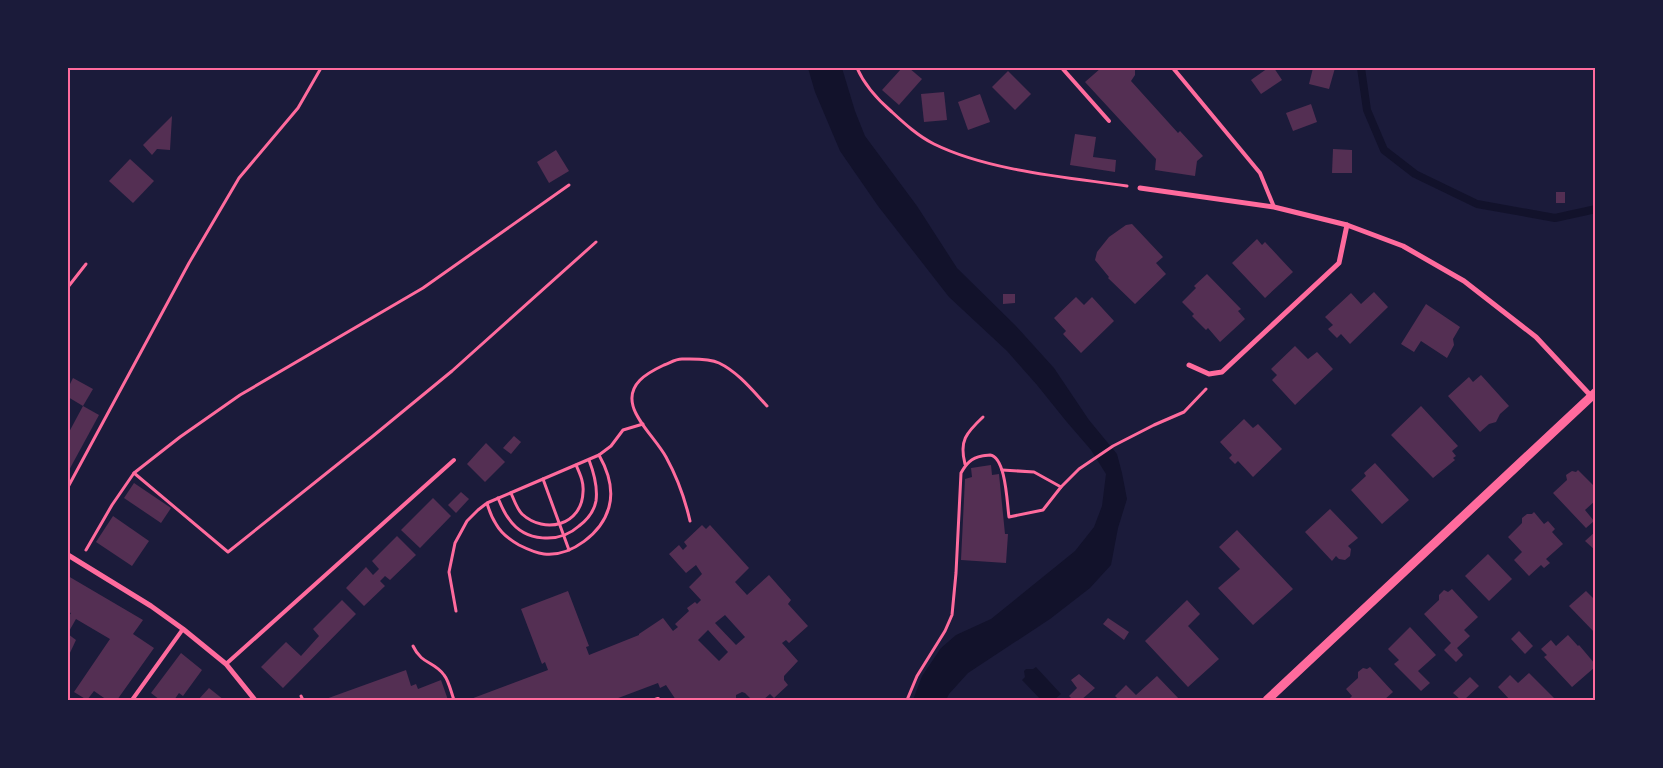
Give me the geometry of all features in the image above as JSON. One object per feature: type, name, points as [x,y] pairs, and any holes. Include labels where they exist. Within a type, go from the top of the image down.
[{"type":"street","points":[[1140,188],[1274,206],[1348,225],[1403,246],[1464,281],[1536,337],[1593,394],[1267,700]]},
{"type":"street","points":[[1189,365],[1209,374],[1222,372],[1339,263],[1348,225]]},
{"type":"street","points":[[68,554],[183,628],[226,664],[256,700]]},
{"type":"lane","points":[[1062,68],[1109,121]]},
{"type":"lane","points":[[1173,68],[1260,173],[1274,206]]},
{"type":"lane","points":[[226,664],[454,460]]},
{"type":"lane","points":[[132,700],[183,628]]},
{"type":"path","points":[[68,488],[189,263],[239,178],[298,108],[321,68]]},
{"type":"path","points":[[856,68],[881,102],[908,127],[933,143],[961,155],[1020,170],[1140,188]]},
{"type":"path","points":[[80,562],[112,505],[134,473],[180,437],[240,395],[414,293],[569,185]]},
{"type":"path","points":[[134,473],[228,552],[452,371],[596,242]]},
{"type":"path","points":[[68,287],[86,264]]},
{"type":"path","points":[[690,521],[686,502],[666,457],[634,408],[632,398],[634,388],[648,372],[678,359],[696,359],[718,363],[738,377],[768,406]]},
{"type":"path","points":[[907,700],[917,676],[945,631],[952,615],[961,473],[965,464],[977,457],[990,455],[996,458],[1002,470],[1009,517],[1043,510],[1071,476],[1089,462],[1113,446],[1184,412],[1222,372]]},
{"type":"path","points":[[965,464],[962,451],[964,441],[972,427],[983,417]]},
{"type":"path","points":[[456,611],[448,572],[455,543],[467,522],[478,510],[498,498],[599,455],[611,446],[624,430],[643,424]]},
{"type":"path","points":[[487,503],[496,525],[511,540],[521,546],[545,554],[569,550],[590,536],[606,516],[609,506],[610,482],[599,455]]},
{"type":"path","points":[[498,498],[509,520],[527,534],[549,540],[564,536],[584,522],[591,513],[595,503],[595,478],[589,460]]},
{"type":"path","points":[[511,493],[520,512],[530,520],[550,526],[560,524],[572,516],[581,503],[583,482],[576,465]]},
{"type":"path","points":[[1002,470],[1034,472],[1061,487]]},
{"type":"path","points":[[543,479],[569,550]]},
{"type":"path","points":[[413,646],[417,655],[422,660],[443,674],[454,700]]},
{"type":"path","points":[[301,696],[303,700]]},
{"type":"shaded area","points":[[808,68],[842,68],[865,136],[917,206],[957,268],[1016,326],[1054,368],[1089,420],[1117,454],[1122,473],[1127,499],[1118,528],[1111,565],[1090,588],[1050,619],[968,673],[946,700],[913,700],[922,676],[941,648],[956,635],[991,619],[1075,551],[1094,527],[1102,506],[1106,474],[1091,450],[1037,385],[1007,351],[949,297],[878,206],[840,151],[815,92]]},
{"type":"shaded area","points":[[1036,667],[1061,694],[1054,700],[1041,700],[1022,680],[1025,677],[1024,671],[1026,669]]},
{"type":"building","points":[[902,68],[909,68],[922,79],[899,105],[882,90]]},
{"type":"building","points":[[1101,68],[1135,68],[1135,75],[1131,81],[1178,133],[1180,131],[1203,156],[1197,161],[1195,176],[1155,170],[1156,159],[1085,82]]},
{"type":"building","points":[[1268,68],[1274,68],[1282,80],[1261,94],[1251,80]]},
{"type":"building","points":[[1313,68],[1335,68],[1329,89],[1309,84]]},
{"type":"building","points":[[1008,71],[1031,94],[1015,110],[992,87]]},
{"type":"building","points":[[944,92],[947,120],[924,122],[921,94]]},
{"type":"building","points":[[980,94],[990,122],[968,130],[958,102]]},
{"type":"building","points":[[1311,104],[1317,122],[1293,131],[1286,113]]},
{"type":"building","points":[[172,116],[170,150],[157,149],[152,155],[143,145]]},
{"type":"building","points":[[1075,134],[1096,137],[1093,157],[1116,160],[1115,172],[1070,165]]},
{"type":"building","points":[[1333,149],[1352,150],[1352,173],[1332,173]]},
{"type":"building","points":[[556,150],[569,171],[549,183],[537,162]]},
{"type":"building","points":[[130,159],[154,181],[133,203],[109,181]]},
{"type":"building","points":[[1556,192],[1565,192],[1565,203],[1556,203]]},
{"type":"building","points":[[1132,224],[1163,257],[1156,263],[1166,274],[1135,304],[1108,278],[1095,260],[1097,252],[1109,237],[1126,225]]},
{"type":"building","points":[[1257,239],[1262,245],[1265,242],[1293,272],[1265,298],[1232,263]]},
{"type":"building","points":[[1207,274],[1241,309],[1238,311],[1245,319],[1220,342],[1208,328],[1206,330],[1192,316],[1194,314],[1182,302],[1196,288],[1194,286]]},
{"type":"building","points":[[1374,292],[1388,307],[1350,344],[1341,334],[1337,338],[1328,329],[1333,325],[1325,317],[1351,293],[1361,304]]},
{"type":"building","points":[[1003,294],[1015,294],[1015,303],[1003,304]]},
{"type":"building","points":[[1076,297],[1084,305],[1092,297],[1114,321],[1081,353],[1063,334],[1066,331],[1054,318]]},
{"type":"building","points":[[1426,304],[1460,327],[1453,339],[1454,345],[1447,358],[1421,341],[1414,352],[1401,344]]},
{"type":"building","points":[[1295,346],[1308,359],[1317,352],[1333,369],[1295,405],[1272,380],[1277,375],[1271,369]]},
{"type":"building","points":[[1481,375],[1509,406],[1500,414],[1496,422],[1489,424],[1480,432],[1448,396],[1469,377],[1473,382]]},
{"type":"building","points":[[73,378],[93,389],[83,406],[68,397],[68,388]]},
{"type":"building","points":[[83,406],[99,415],[68,472],[68,434]]},
{"type":"building","points":[[1421,406],[1458,446],[1452,451],[1456,456],[1453,458],[1455,460],[1433,478],[1391,435]]},
{"type":"building","points":[[1244,419],[1253,428],[1258,424],[1282,449],[1253,477],[1238,461],[1235,464],[1229,458],[1232,455],[1220,442]]},
{"type":"building","points":[[514,436],[521,442],[511,454],[503,448]]},
{"type":"building","points":[[486,443],[505,462],[485,482],[467,464]]},
{"type":"building","points":[[1375,463],[1409,500],[1382,524],[1351,490],[1366,476],[1364,473]]},
{"type":"building","points":[[991,465],[992,475],[999,474],[1005,534],[1008,534],[1006,563],[961,560],[965,479],[972,477],[971,468]]},
{"type":"building","points":[[1578,470],[1596,488],[1596,500],[1585,510],[1594,521],[1586,528],[1553,493],[1567,480],[1566,475]]},
{"type":"building","points":[[134,483],[171,508],[161,523],[124,498]]},
{"type":"building","points":[[461,492],[469,499],[456,513],[448,505]]},
{"type":"building","points":[[433,498],[451,516],[420,548],[401,530]]},
{"type":"building","points":[[1330,509],[1358,538],[1348,546],[1351,549],[1350,556],[1345,560],[1339,559],[1336,556],[1332,561],[1305,532]]},
{"type":"building","points":[[1534,512],[1544,524],[1548,521],[1555,529],[1552,532],[1563,544],[1546,559],[1550,563],[1544,568],[1541,565],[1529,576],[1514,560],[1522,552],[1508,537],[1522,523],[1522,518]]},
{"type":"building","points":[[113,516],[149,541],[132,566],[96,542]]},
{"type":"building","points":[[702,525],[706,529],[710,525],[749,568],[735,582],[747,595],[769,575],[791,600],[788,604],[808,626],[789,643],[786,640],[782,643],[798,661],[784,676],[784,680],[788,685],[774,698],[770,694],[763,700],[752,700],[742,692],[736,695],[736,700],[676,700],[666,685],[660,688],[658,683],[613,700],[468,700],[548,670],[545,662],[542,664],[521,609],[568,591],[589,646],[586,647],[589,655],[639,635],[663,618],[673,631],[678,627],[675,624],[689,611],[687,608],[701,600],[689,587],[702,574],[696,565],[686,573],[669,554],[679,545],[683,550],[687,546],[684,542]],"holes":[[[725,615],[745,637],[736,645],[715,623]],[[708,630],[728,652],[719,661],[698,640]]]},
{"type":"building","points":[[1237,530],[1293,589],[1253,625],[1218,588],[1240,569],[1219,547]]},
{"type":"building","points":[[1596,531],[1596,551],[1585,541]]},
{"type":"building","points":[[397,536],[416,555],[390,580],[385,576],[380,581],[385,586],[364,606],[346,588],[366,567],[373,575],[379,569],[372,561]]},
{"type":"building","points":[[1488,554],[1512,579],[1489,601],[1465,576]]},
{"type":"building","points":[[68,576],[143,620],[133,634],[154,648],[117,700],[107,700],[94,691],[87,700],[74,692],[110,639],[76,619],[68,633],[68,618],[71,613],[68,612]]},
{"type":"building","points":[[1452,589],[1478,617],[1464,630],[1470,636],[1457,648],[1463,655],[1456,662],[1444,650],[1451,643],[1424,614],[1439,600],[1439,595],[1444,590],[1448,592]]},
{"type":"building","points":[[1586,591],[1596,601],[1596,634],[1569,606]]},
{"type":"building","points":[[342,600],[356,614],[283,688],[261,667],[286,642],[301,656],[319,636],[313,629]]},
{"type":"building","points":[[1187,600],[1200,614],[1188,626],[1219,659],[1188,687],[1145,641]]},
{"type":"building","points":[[1108,618],[1129,632],[1124,640],[1103,624]]},
{"type":"building","points":[[1410,627],[1436,655],[1418,671],[1430,683],[1421,691],[1394,664],[1399,660],[1388,649]]},
{"type":"building","points":[[1519,631],[1533,646],[1525,654],[1511,639]]},
{"type":"building","points":[[68,634],[76,640],[68,657]]},
{"type":"building","points":[[1568,635],[1595,664],[1595,667],[1572,687],[1544,657],[1547,655],[1541,649],[1551,640],[1556,646]]},
{"type":"building","points":[[181,653],[202,670],[183,696],[179,693],[174,700],[160,700],[151,693]]},
{"type":"building","points":[[1370,667],[1393,692],[1384,700],[1348,700],[1352,696],[1346,689],[1358,678],[1358,672],[1363,668],[1367,669]]},
{"type":"building","points":[[406,670],[411,686],[416,684],[418,689],[441,680],[448,700],[323,700]]},
{"type":"building","points":[[1529,673],[1556,700],[1510,700],[1498,687],[1510,675],[1518,683]]},
{"type":"building","points":[[1079,674],[1095,688],[1081,700],[1073,700],[1069,696],[1077,688],[1071,680]]},
{"type":"building","points":[[1157,676],[1180,700],[1119,700],[1115,696],[1126,685],[1136,695]]},
{"type":"building","points":[[1470,677],[1479,686],[1464,700],[1461,700],[1453,693]]},
{"type":"building","points":[[209,688],[224,700],[198,700]]},
{"type":"waterway","points":[[1361,68],[1367,110],[1384,150],[1415,174],[1477,204],[1555,218],[1596,209]]}]
